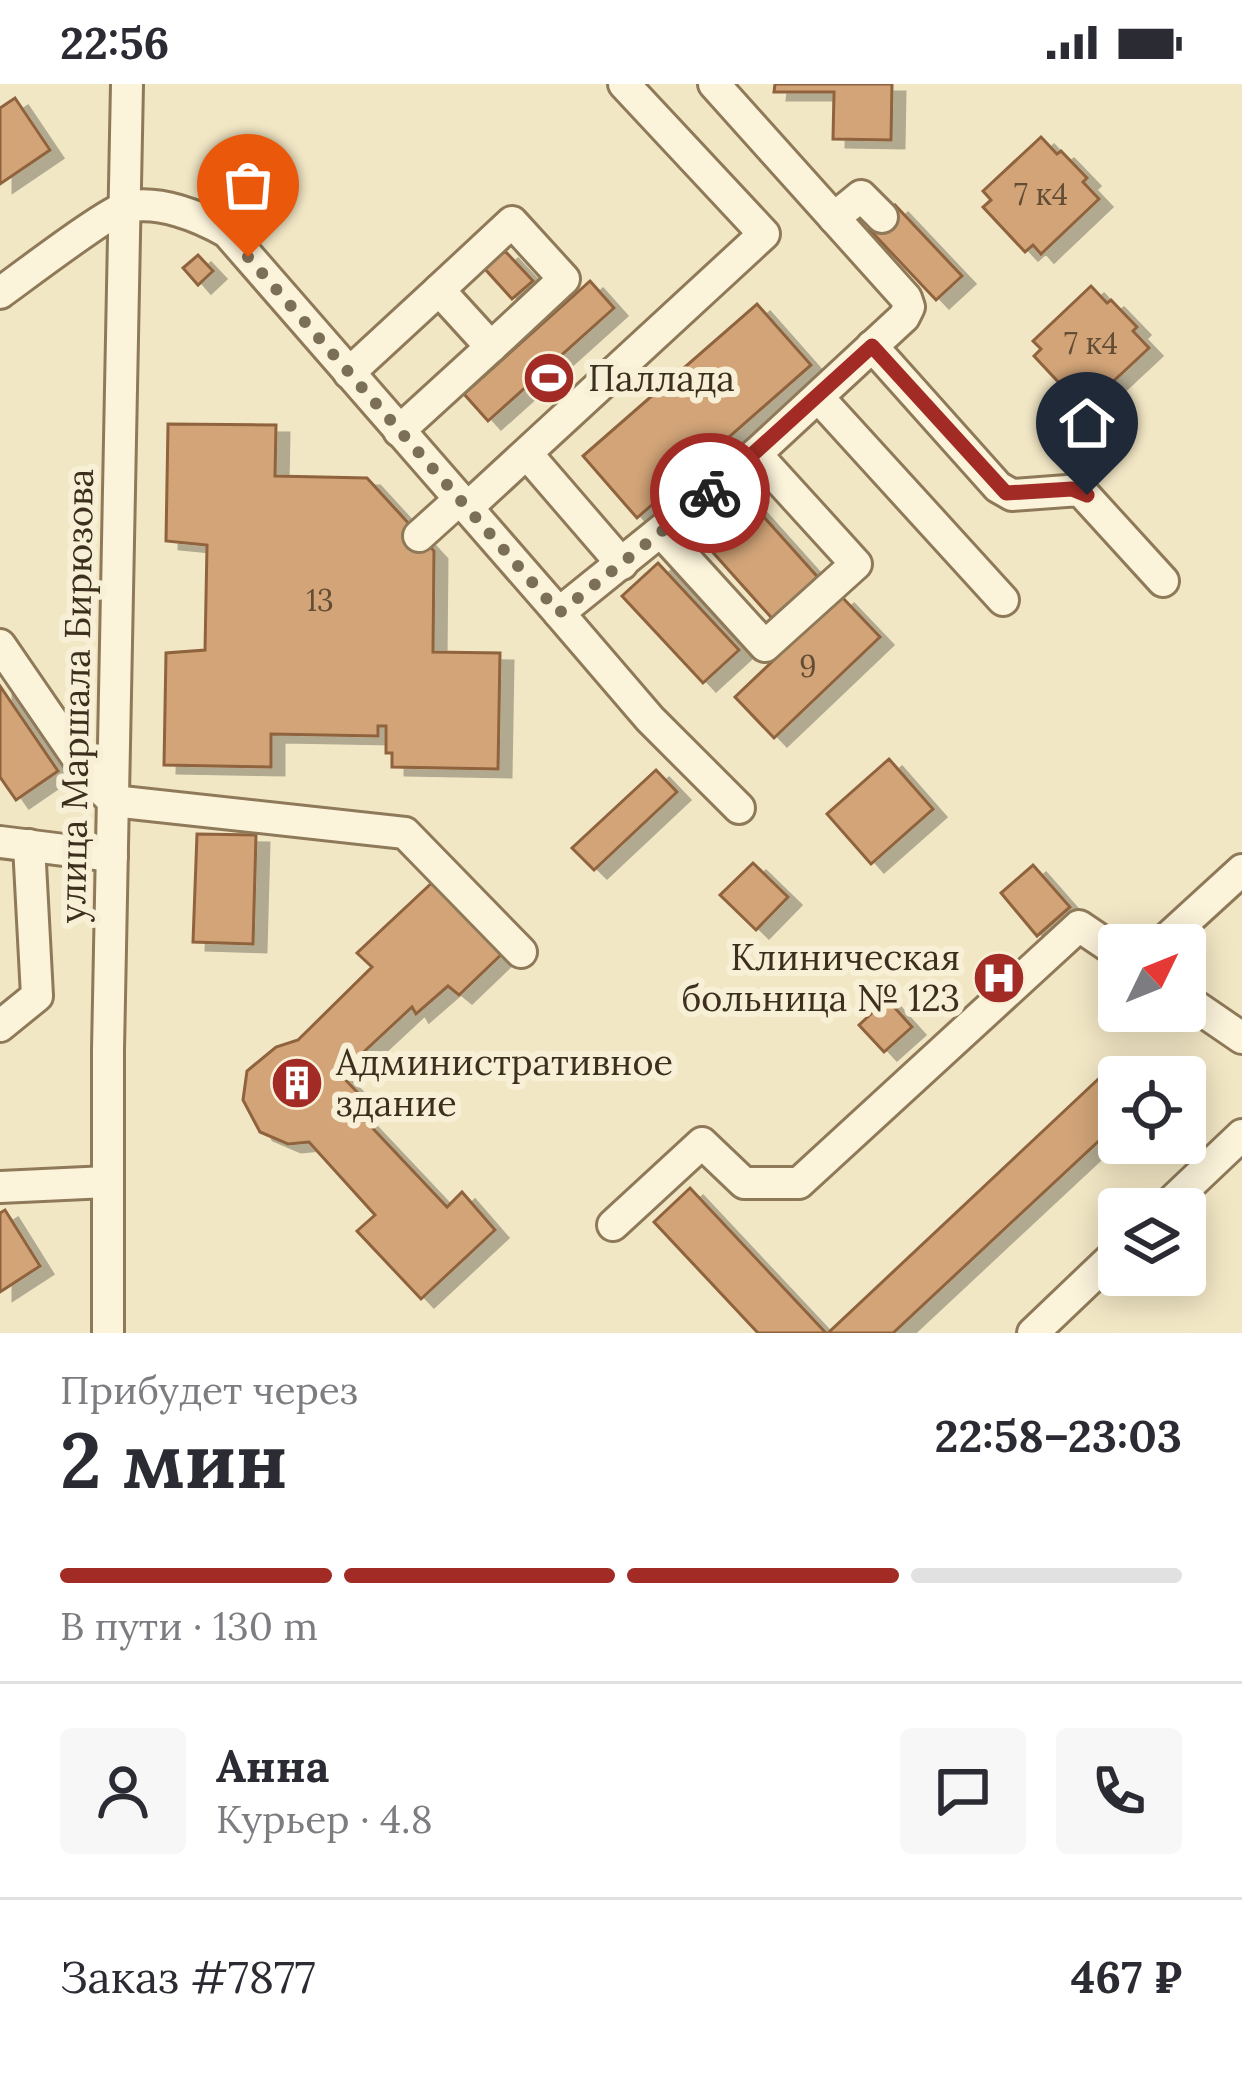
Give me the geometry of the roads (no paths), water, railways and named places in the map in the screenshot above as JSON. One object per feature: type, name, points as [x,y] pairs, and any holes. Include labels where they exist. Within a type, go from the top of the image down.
[{"type":"street","name":"улица Маршала Бирюзова","points":[[103,1325],[127,84]]},
{"type":"street","points":[[419,536],[528,455],[764,234],[625,84]]},
{"type":"street","points":[[559,613],[756,454],[909,307],[906,298],[714,84]]},
{"type":"street","points":[[834,218],[861,196],[882,217]]},
{"type":"street","points":[[0,293],[124,207],[180,210],[226,232],[650,718],[739,808]]},
{"type":"street","points":[[349,373],[512,223],[564,279],[400,430]]},
{"type":"street","points":[[439,290],[491,347]]},
{"type":"street","points":[[872,346],[998,488],[1012,495],[1080,490],[1163,581]]},
{"type":"street","points":[[818,397],[1003,600]]},
{"type":"street","points":[[662,533],[765,646],[856,564],[756,454]]},
{"type":"street","points":[[528,455],[622,564]]},
{"type":"street","points":[[0,645],[94,782],[113,801],[405,833],[521,952]]},
{"type":"street","points":[[0,1026],[37,996],[15,843],[112,856]]},
{"type":"street","points":[[1183,924],[1242,870]]},
{"type":"street","points":[[613,1225],[702,1143],[744,1183],[799,1183],[1079,926],[1098,939]]},
{"type":"street","points":[[1206,1013],[1242,1038]]},
{"type":"street","points":[[1186,1188],[1242,1135]]},
{"type":"street","points":[[0,1187],[107,1182]]},
{"type":"street","points":[[1033,1333],[1098,1271]]},
{"type":"place","name":"Паллада","points":[[549,378]]},
{"type":"place","name":"Клиническая больница № 123","points":[[999,978]]},
{"type":"place","name":"Административное здание","points":[[297,1083]]}]
